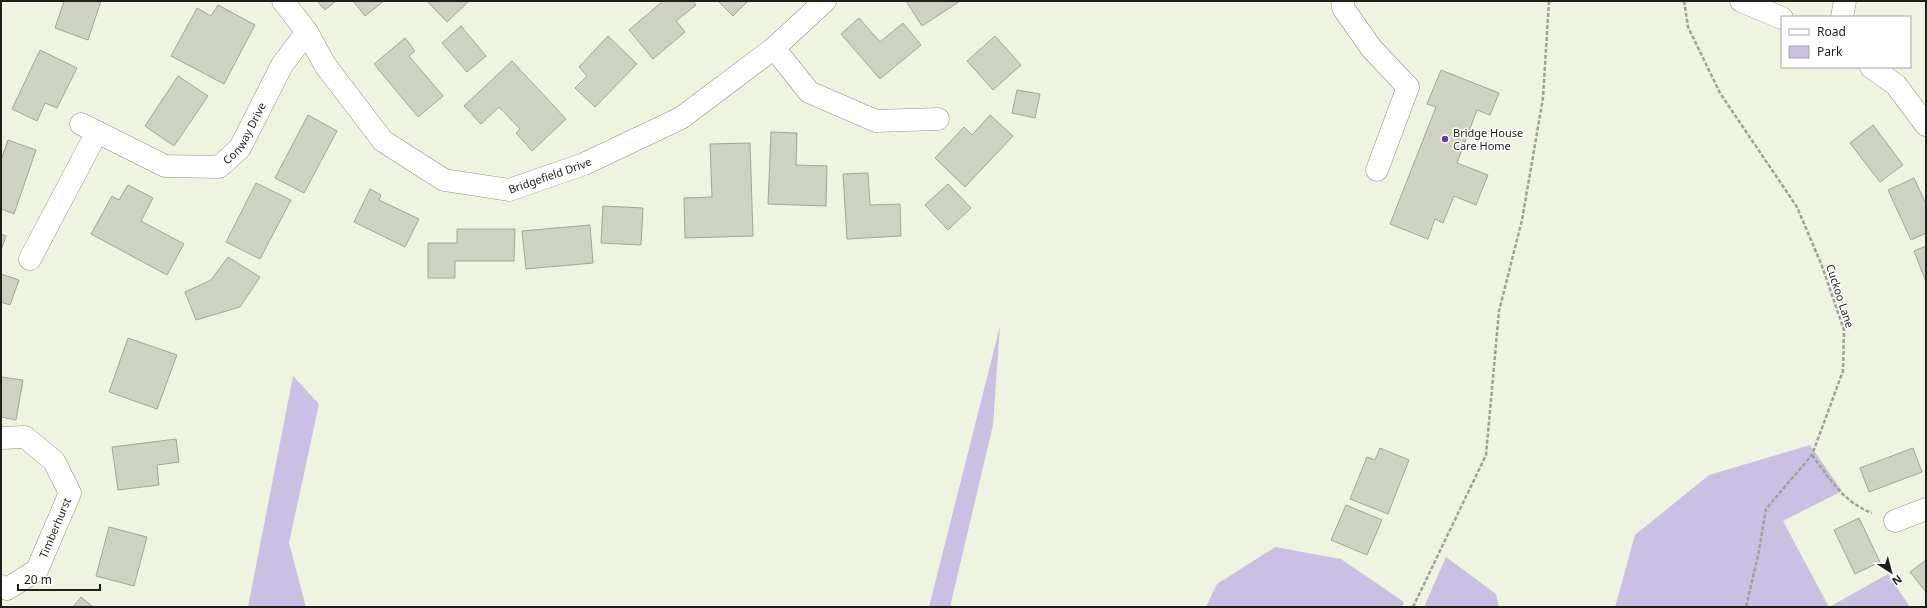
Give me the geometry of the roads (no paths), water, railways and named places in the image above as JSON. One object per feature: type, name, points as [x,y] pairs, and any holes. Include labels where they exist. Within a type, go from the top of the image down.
[{"type":"street","name":"Bridgefield Drive","points":[[284,1],[307,32],[326,65],[383,141],[444,180],[509,190],[584,164],[680,118],[774,48],[826,1]]},
{"type":"street","points":[[1343,1],[1343,8],[1372,49],[1408,87],[1377,170]]},
{"type":"street","points":[[1741,1],[1781,18]]},
{"type":"street","points":[[1842,16],[1845,1]]},
{"type":"street","name":"Conway Drive","points":[[30,259],[89,128],[165,166],[219,168],[240,148],[282,64],[307,32]]},
{"type":"street","points":[[774,48],[809,92],[876,121],[938,119]]},
{"type":"street","points":[[1873,68],[1896,85],[1926,125]]},
{"type":"street","name":"Timberhurst","points":[[1,438],[25,437],[54,461],[70,493],[37,570],[7,589],[1,586]]},
{"type":"street","points":[[1895,521],[1926,509]]},
{"type":"place","name":"Bridge House Care Home","points":[[1445,139]]}]
